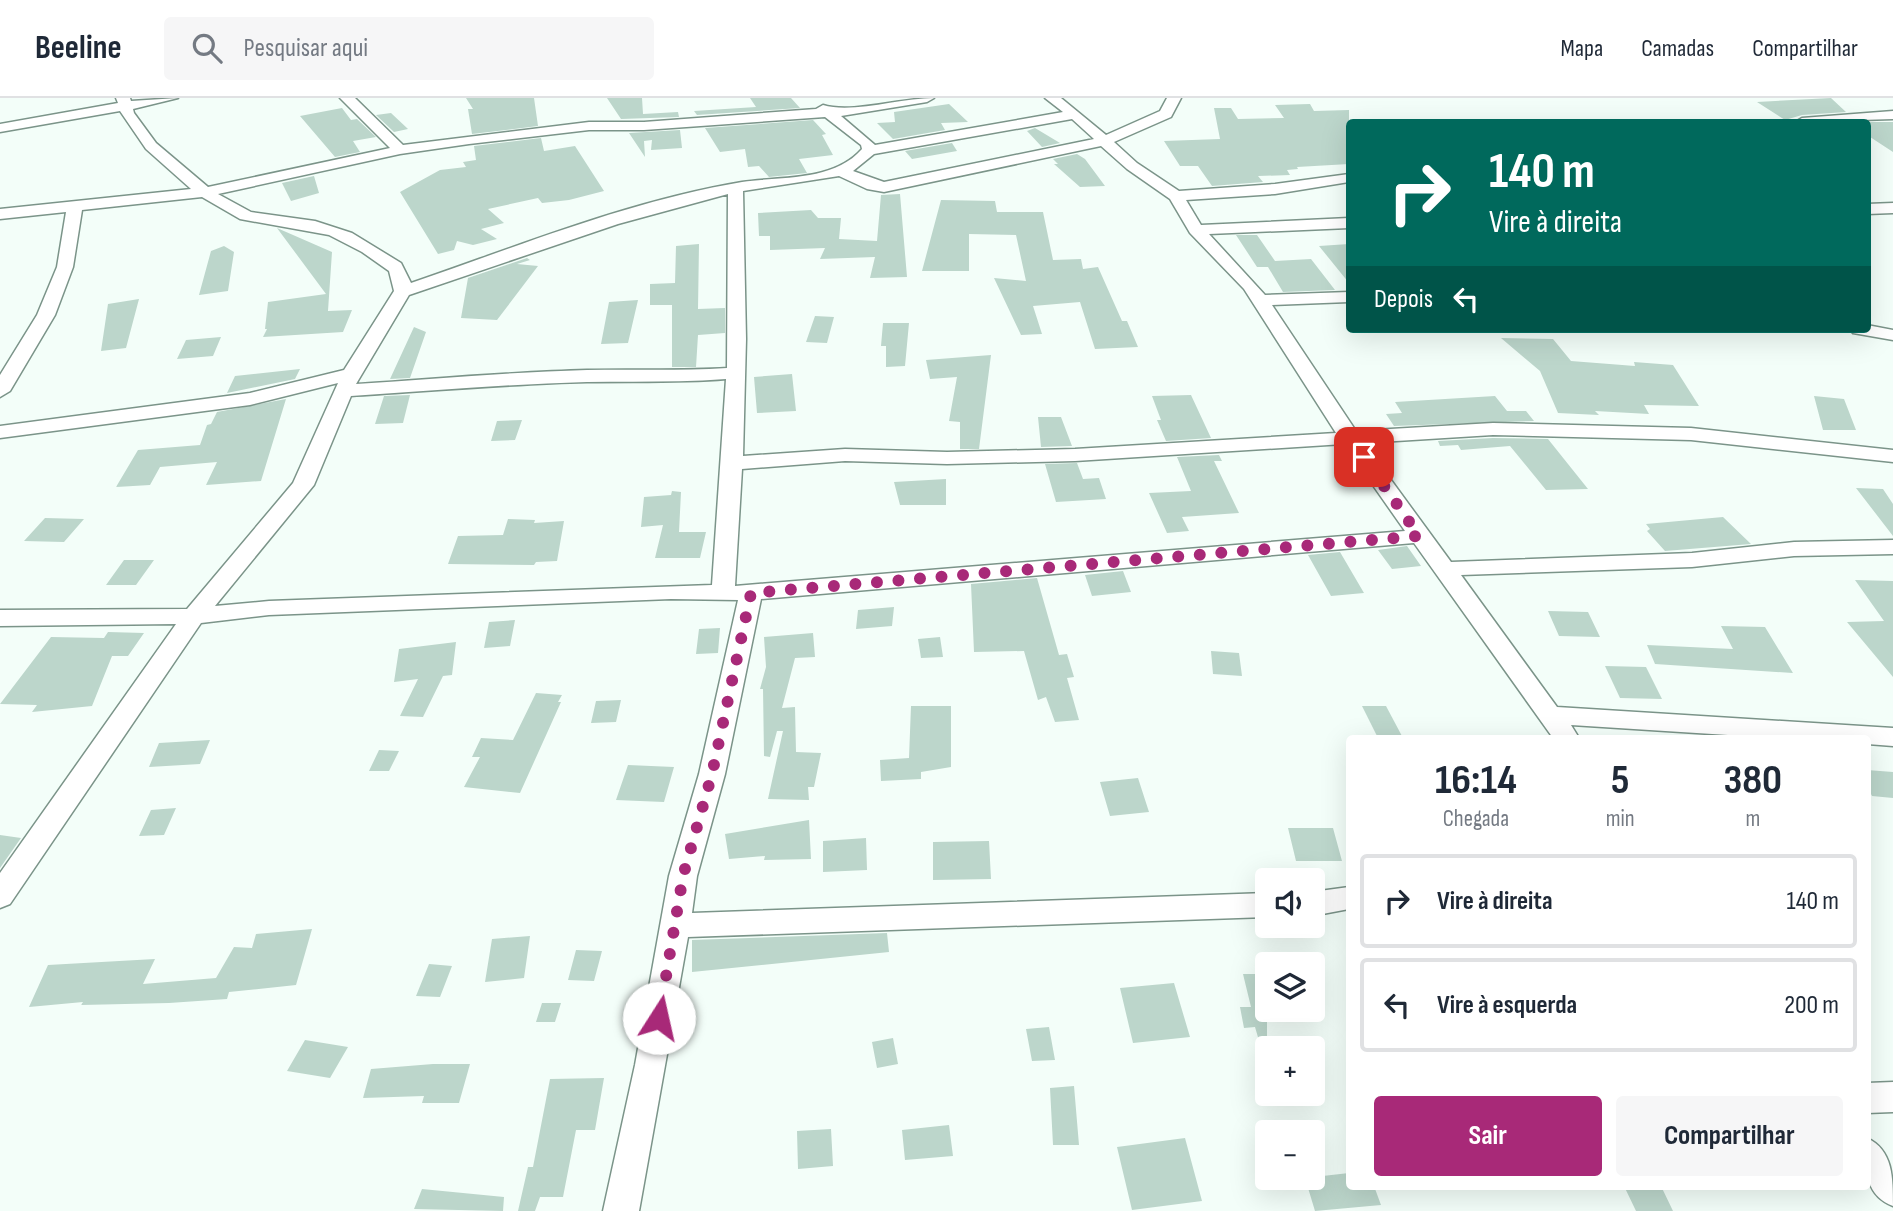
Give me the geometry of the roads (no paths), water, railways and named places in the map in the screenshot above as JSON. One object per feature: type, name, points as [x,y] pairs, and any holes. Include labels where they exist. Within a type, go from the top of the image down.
[{"type":"street","points":[[0,128],[123,102],[171,98]]},
{"type":"street","points":[[347,98],[400,150]]},
{"type":"street","points":[[809,98],[868,143],[869,150]]},
{"type":"street","points":[[0,214],[207,192],[400,150],[589,126],[644,126],[827,113],[862,110],[927,98]]},
{"type":"street","points":[[1052,98],[1075,114],[1132,166],[1176,196],[1196,230],[1251,286],[1350,438],[1419,536],[1447,569],[1564,735]]},
{"type":"street","points":[[842,172],[872,186],[884,187],[1104,141],[1166,114],[1174,98]]},
{"type":"street","points":[[0,896],[194,616],[303,485],[347,383],[402,291],[402,279],[395,267],[344,235],[315,226],[254,218],[236,212],[207,192],[136,131],[123,102]]},
{"type":"street","points":[[842,124],[862,110]]},
{"type":"street","points":[[402,291],[600,225],[735,188],[842,172],[854,168],[869,150],[1075,114]]},
{"type":"street","points":[[1841,119],[1893,115]]},
{"type":"street","points":[[1176,196],[1275,189],[1346,178]]},
{"type":"street","points":[[621,1211],[683,876],[712,774],[737,592],[733,463],[739,293],[735,188]]},
{"type":"street","points":[[0,391],[46,315],[65,267],[75,206]]},
{"type":"street","points":[[1871,209],[1893,208]]},
{"type":"street","points":[[1196,230],[1346,223]]},
{"type":"street","points":[[1261,300],[1346,297]]},
{"type":"street","points":[[1871,331],[1893,335]]},
{"type":"street","points":[[0,432],[250,399],[347,383],[662,378],[736,373]]},
{"type":"street","points":[[733,463],[845,455],[947,458],[1075,455],[1553,428],[1691,434],[1893,456]]},
{"type":"street","points":[[0,618],[194,616],[283,608],[737,592],[1419,536]]},
{"type":"street","points":[[1447,569],[1692,560],[1794,550],[1893,547]]},
{"type":"street","points":[[1549,715],[1862,735]]},
{"type":"street","points":[[1871,736],[1893,737]]},
{"type":"street","points":[[1325,902],[1346,898]]},
{"type":"street","points":[[676,925],[1255,905]]},
{"type":"street","points":[[1871,1098],[1893,1097]]},
{"type":"street","points":[[1871,1159],[1893,1189]]}]
